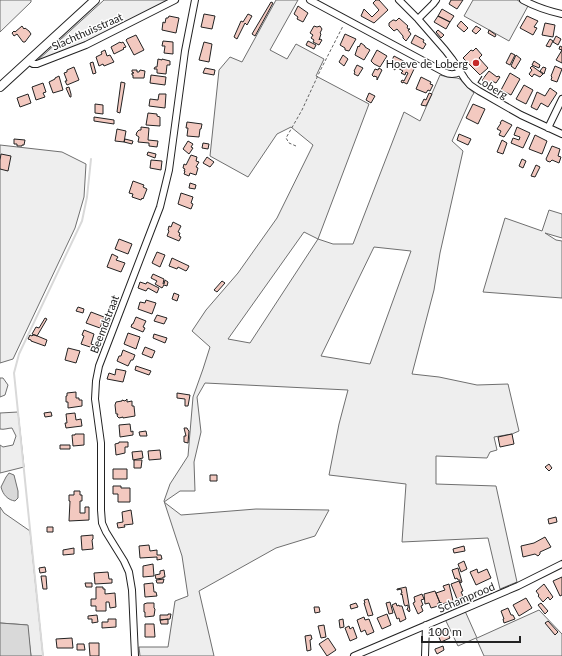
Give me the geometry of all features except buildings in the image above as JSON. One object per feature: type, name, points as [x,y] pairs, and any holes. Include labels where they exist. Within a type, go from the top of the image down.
[{"type":"main road","points":[[0,87],[95,0]]},
{"type":"street","name":"Slachthuisstraat","points":[[28,61],[33,64],[37,64],[76,49],[175,0]]},
{"type":"street","name":"Beemdstraat","points":[[136,656],[129,572],[102,523],[101,443],[95,399],[96,381],[99,366],[160,207],[165,190],[170,164],[185,50],[195,0]]},
{"type":"street","points":[[310,0],[449,75],[460,72]]},
{"type":"street","name":"Loberg","points":[[399,0],[418,19],[452,59],[470,85],[521,115],[562,134]]},
{"type":"street","points":[[418,19],[436,0]]},
{"type":"street","points":[[523,0],[536,7],[562,14]]},
{"type":"street","points":[[548,128],[562,99]]},
{"type":"street","name":"Schamprood","points":[[354,656],[518,586],[562,564]]},
{"type":"street","points":[[425,656],[426,626]]},
{"type":"path","points":[[296,146],[289,143],[286,138],[302,110],[346,20]]},
{"type":"shaded area","points":[[0,0],[31,0],[31,2],[0,32]]},
{"type":"shaded area","points":[[104,0],[170,0],[104,34],[43,60],[38,60]]},
{"type":"shaded area","points":[[276,0],[298,0],[270,50],[287,59],[296,44],[324,59],[316,76],[369,104],[318,239],[333,244],[353,244],[404,112],[420,121],[440,75],[460,79],[474,93],[452,141],[463,151],[440,253],[434,290],[412,374],[439,377],[477,385],[508,384],[519,431],[512,434],[494,437],[497,450],[490,452],[487,458],[436,456],[436,484],[496,486],[517,582],[500,589],[488,538],[402,542],[406,484],[329,475],[339,424],[348,390],[205,383],[197,397],[201,432],[194,462],[195,491],[180,491],[164,502],[170,484],[188,456],[193,397],[210,347],[192,331],[206,310],[238,273],[277,218],[313,145],[291,127],[277,134],[248,177],[210,156],[219,70],[230,57],[242,62]],"holes":[[[304,232],[318,239],[250,343],[228,339]],[[374,247],[411,251],[370,364],[321,356]]]},
{"type":"shaded area","points":[[473,0],[517,0],[528,6],[509,41],[464,16]]},
{"type":"shaded area","points":[[0,145],[62,152],[86,164],[84,197],[75,228],[13,359],[0,363]]},
{"type":"shaded area","points":[[549,210],[562,214],[562,238],[545,233],[556,240],[562,241],[562,298],[483,292],[505,218],[542,231]]},
{"type":"shaded area","points":[[0,378],[3,378],[8,385],[5,395],[0,397]]},
{"type":"shaded area","points":[[18,412],[24,467],[0,473],[0,445],[3,447],[13,445],[16,436],[12,428],[0,429],[0,413]]},
{"type":"shaded area","points":[[9,473],[14,475],[18,491],[18,498],[15,501],[6,497],[1,487]]},
{"type":"shaded area","points":[[164,502],[181,515],[256,509],[329,510],[315,536],[276,548],[199,591],[214,656],[140,656],[139,647],[168,647],[175,601],[188,596],[182,556]]},
{"type":"shaded area","points":[[0,507],[4,513],[30,531],[43,656],[31,656],[27,625],[0,623]]},
{"type":"shaded area","points":[[539,610],[562,634],[562,656],[484,656],[476,638],[458,646],[445,619],[465,611],[477,638]]},
{"type":"shaded area","points":[[0,623],[28,625],[31,656],[0,656]]},
{"type":"waterway","points":[[43,656],[14,373],[19,354],[82,221],[87,197],[91,159]]},
{"type":"place","name":"Hoeve de Loberg","points":[[476,63]]}]
